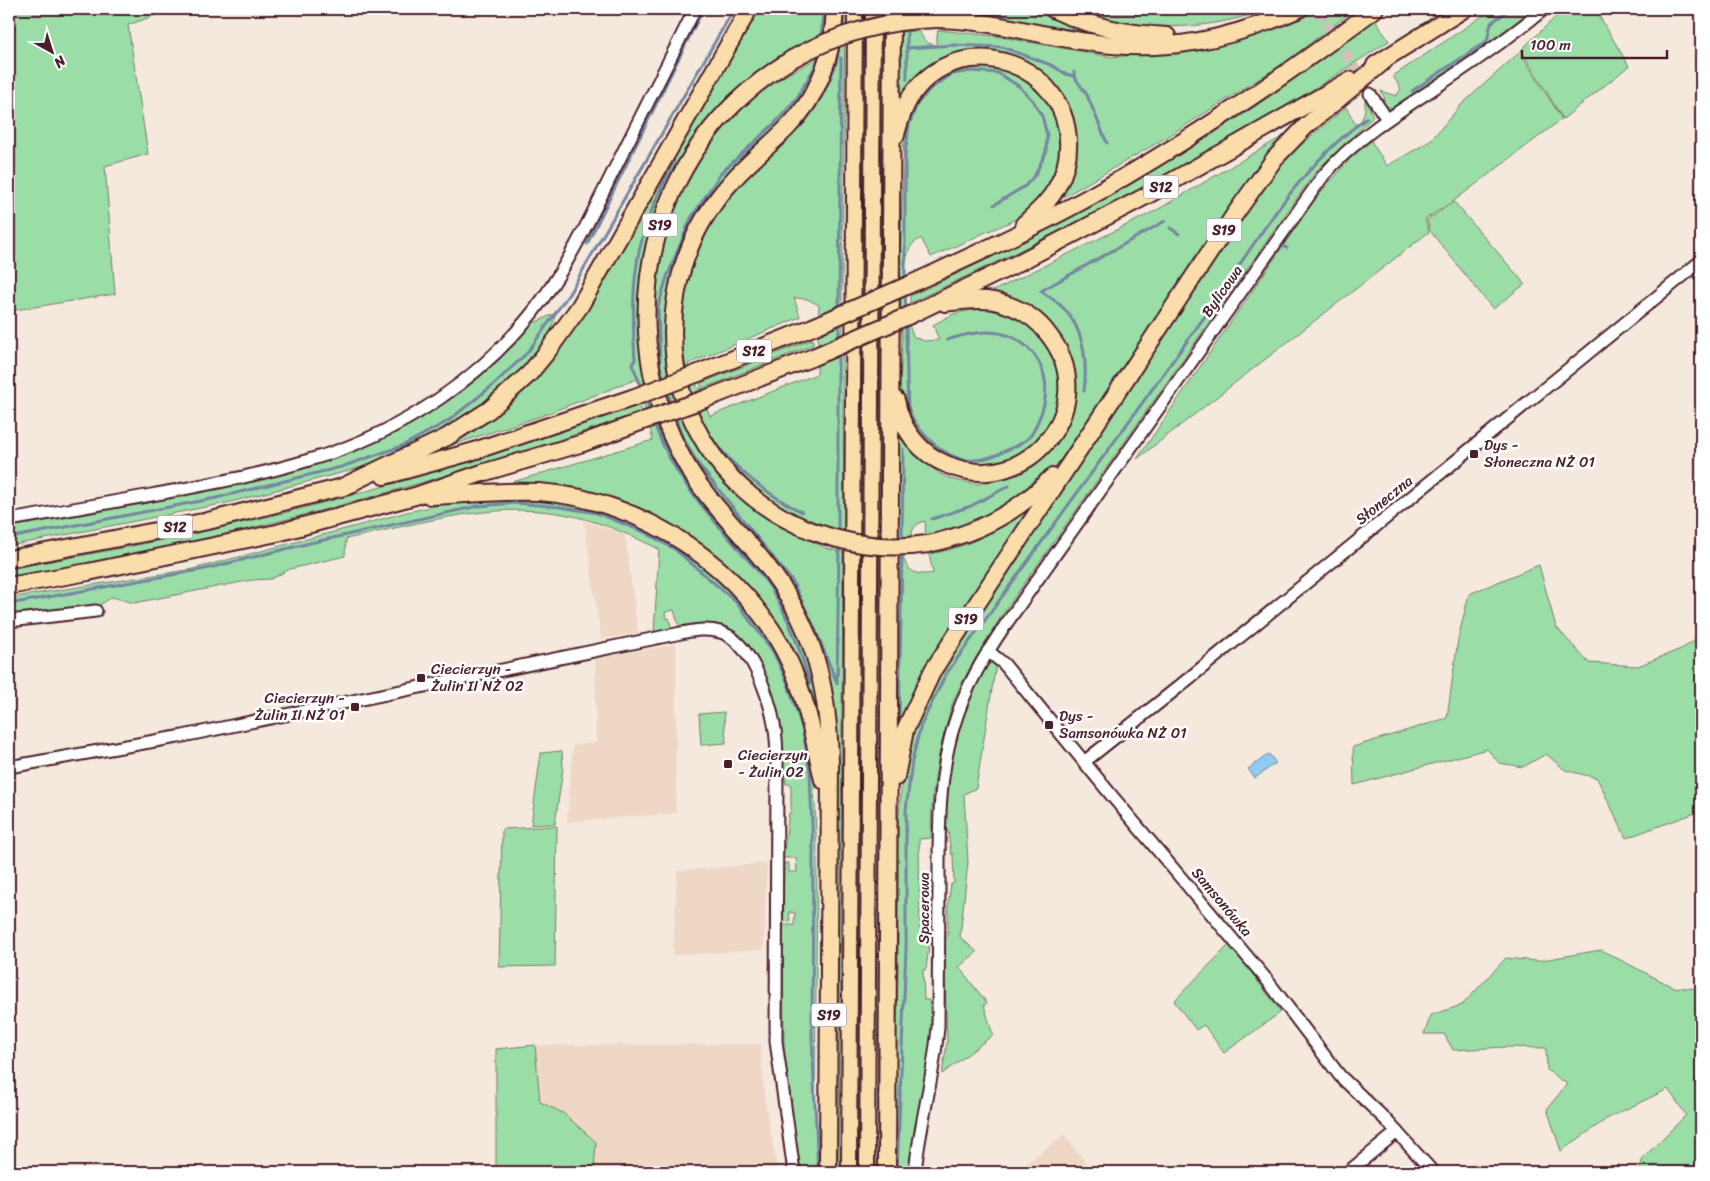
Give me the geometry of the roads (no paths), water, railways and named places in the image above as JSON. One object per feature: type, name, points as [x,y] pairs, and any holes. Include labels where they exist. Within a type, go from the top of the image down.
[{"type":"highway","points":[[340,488],[469,425],[510,393],[547,352],[580,306],[749,9]]},
{"type":"highway","points":[[834,9],[834,31],[829,55],[813,96],[794,121],[732,181],[716,200],[698,228],[680,274],[673,323],[674,358],[683,396],[696,428],[711,453],[732,479],[752,498],[780,517],[812,531],[844,541],[868,546],[893,547],[928,544],[960,536],[1000,518],[1023,504],[1054,475],[1095,425]]},
{"type":"highway","points":[[888,834],[892,9]]},
{"type":"highway","points":[[1053,9],[1084,21],[1136,34],[1217,37],[1261,24],[1298,9]]},
{"type":"highway","name":"S12","points":[[9,560],[208,521],[472,452],[632,398],[813,327],[913,283],[1010,237],[1107,187],[1251,98],[1375,9]]},
{"type":"highway","name":"S12","points":[[9,586],[88,572],[277,533],[415,496],[482,473],[583,443],[811,358],[910,315],[1014,265],[1146,196],[1384,60],[1464,9]]},
{"type":"highway","name":"S19","points":[[828,1172],[830,810],[828,716],[822,678],[812,646],[798,613],[783,588],[764,562],[706,495],[680,454],[665,421],[650,370],[646,333],[647,285],[650,263],[660,223],[680,177],[704,138],[726,111],[762,79],[792,59],[819,45],[853,32],[899,22],[938,19],[985,22],[1086,42],[1120,46],[1197,43],[1217,37]]},
{"type":"highway","points":[[891,157],[900,121],[907,103],[917,87],[941,69],[953,63],[985,58],[1011,63],[1036,78],[1046,86],[1062,113],[1067,130],[1067,159],[1058,186],[1051,197],[1010,237]]},
{"type":"highway","name":"S19","points":[[887,1172],[888,834],[898,762],[905,730],[933,670],[1235,214],[1275,158],[1306,126],[1384,60]]},
{"type":"highway","points":[[890,373],[899,414],[911,436],[932,457],[955,468],[985,472],[1006,469],[1034,455],[1054,433],[1065,409],[1066,374],[1058,348],[1040,324],[1018,309],[993,301],[976,300],[933,304]]},
{"type":"highway","points":[[415,496],[509,492],[541,492],[567,496],[599,503],[656,526],[693,548],[714,564],[738,587],[762,618],[790,663],[811,724],[830,810]]},
{"type":"main road","points":[[849,1172],[855,9]]},
{"type":"main road","points":[[867,1172],[873,9]]},
{"type":"street","points":[[9,520],[187,488],[311,460],[355,444],[398,424],[459,384],[514,334],[541,301],[578,241],[695,9]]},
{"type":"street","name":"Bylicowa","points":[[988,651],[1309,193],[1343,154],[1368,133],[1495,47],[1544,9]]},
{"type":"street","points":[[1370,94],[1387,120]]},
{"type":"street","name":"Słoneczna","points":[[1084,762],[1701,261]]},
{"type":"street","points":[[9,621],[96,611]]},
{"type":"street","points":[[9,767],[184,736],[686,632],[710,630],[727,634],[742,647],[758,676],[770,704],[776,734],[776,1033],[794,1172]]},
{"type":"street","name":"Samsonówka","points":[[988,651],[1004,664],[1267,980],[1340,1076],[1397,1132],[1432,1172]]},
{"type":"street","name":"Spacerowa","points":[[915,1172],[918,1142],[936,1052],[938,1027],[939,832],[942,779],[948,744],[956,716],[972,678],[988,651]]},
{"type":"street","points":[[1348,1172],[1397,1132]]},
{"type":"water","points":[[1269,754],[1276,763],[1255,778],[1248,769]]},
{"type":"waterway","points":[[587,244],[703,9]]},
{"type":"waterway","points":[[9,538],[216,498],[341,467],[402,446],[448,421],[492,386],[527,353],[569,294],[734,9]]},
{"type":"waterway","points":[[821,38],[825,9]]},
{"type":"waterway","points":[[1412,91],[1487,41],[1491,23],[1510,9]]},
{"type":"waterway","points":[[907,27],[907,79]]},
{"type":"waterway","points":[[907,48],[954,45],[1002,47],[1051,65],[1066,74],[1074,76]]},
{"type":"waterway","points":[[664,380],[660,366],[658,307],[667,277],[691,218],[721,173],[778,120],[797,98],[817,63],[819,52]]},
{"type":"waterway","points":[[797,129],[811,113],[822,95],[838,56]]},
{"type":"waterway","points":[[839,309],[841,58]]},
{"type":"waterway","points":[[905,281],[905,155],[909,125],[917,104],[930,89],[952,74],[972,71],[998,73],[1020,87],[1033,101],[1042,116],[1047,135],[1046,152],[1035,175],[1025,186],[994,205]]},
{"type":"waterway","points":[[1074,72],[1074,76],[1087,95],[1107,143]]},
{"type":"waterway","points":[[897,1172],[906,948],[906,810],[912,761],[921,725],[946,674],[1203,319],[1277,211],[1319,160],[1367,118]]},
{"type":"waterway","points":[[642,388],[632,364],[635,360],[633,315],[636,271],[645,228],[674,161]]},
{"type":"waterway","points":[[1084,391],[1084,354],[1078,331],[1066,311],[1041,291],[1165,221]]},
{"type":"waterway","points":[[1170,228],[1179,234]]},
{"type":"waterway","points":[[1281,246],[1287,248]]},
{"type":"waterway","points":[[905,292],[906,311]]},
{"type":"waterway","points":[[839,321],[839,339]]},
{"type":"waterway","points":[[906,322],[908,406],[921,431],[929,439],[952,456],[970,460],[989,458],[1027,440],[1042,412],[1046,392],[1044,373],[1035,356],[1019,341],[999,333],[968,334],[947,340]]},
{"type":"waterway","points":[[838,351],[838,534]]},
{"type":"waterway","points":[[667,390],[672,406]]},
{"type":"waterway","points":[[646,399],[650,412]]},
{"type":"waterway","points":[[675,414],[681,434],[698,464],[792,581],[816,631],[837,683],[839,546]]},
{"type":"waterway","points":[[654,423],[678,473],[711,517],[758,571],[777,598],[798,646],[810,683]]},
{"type":"waterway","points":[[708,433],[728,457],[750,478],[775,497],[802,512]]},
{"type":"waterway","points":[[902,541],[903,449]]},
{"type":"waterway","points":[[932,519],[971,506],[1009,486]]},
{"type":"waterway","points":[[9,604],[205,569],[310,543],[478,506],[517,503],[597,513],[644,532],[676,550],[736,602],[773,651],[787,681],[803,730],[810,772],[813,850],[812,1036],[818,1172]]},
{"type":"waterway","points":[[899,722],[902,552]]},
{"type":"tunnel","points":[[1318,9],[1370,94]]},
{"type":"place","name":"Dys - Słoneczna NŻ 01","points":[[1474,454]]},
{"type":"place","name":"Ciecierzyn - Żulin II NŻ 02","points":[[421,678]]},
{"type":"place","name":"Ciecierzyn - Żulin II NŻ 01","points":[[355,707]]},
{"type":"place","name":"Dys - Samsonówka NŻ 01","points":[[1049,725]]},
{"type":"place","name":"Ciecierzyn - Żulin 02","points":[[728,764]]}]
